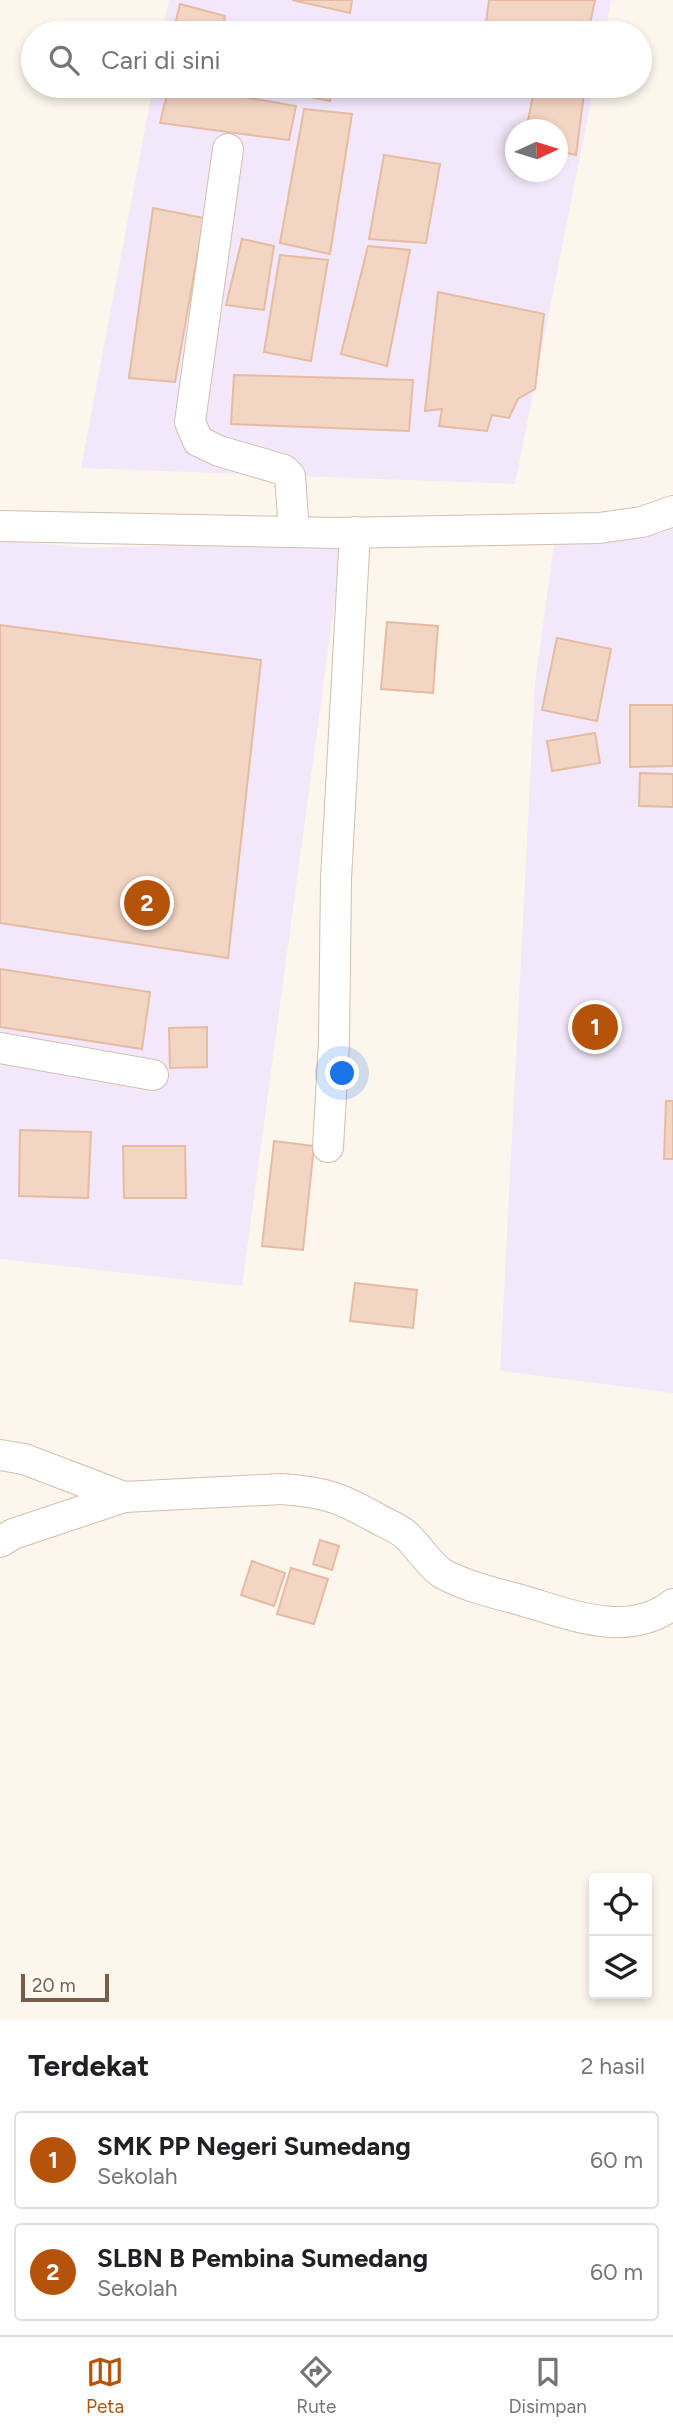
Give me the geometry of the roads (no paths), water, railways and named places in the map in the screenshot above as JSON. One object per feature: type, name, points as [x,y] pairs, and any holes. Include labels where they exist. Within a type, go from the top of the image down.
[{"type":"street","points":[[228,149],[190,422],[198,441],[219,451],[284,470],[290,476],[294,532]]},
{"type":"street","points":[[0,526],[355,533],[598,528],[642,522],[673,511]]},
{"type":"street","points":[[328,1147],[334,1042],[336,879],[355,533]]},
{"type":"street","points":[[0,1048],[153,1075]]},
{"type":"street","points":[[0,1455],[24,1459],[124,1497]]},
{"type":"street","points":[[0,1542],[13,1534],[124,1497],[282,1489],[346,1500],[404,1533],[441,1573],[491,1592],[580,1619],[622,1622],[657,1615],[673,1604]]},
{"type":"place","name":"SLBN B Pembina Sumedang","points":[[147,903]]},
{"type":"place","name":"SMK PP Negeri Sumedang","points":[[595,1027]]}]
